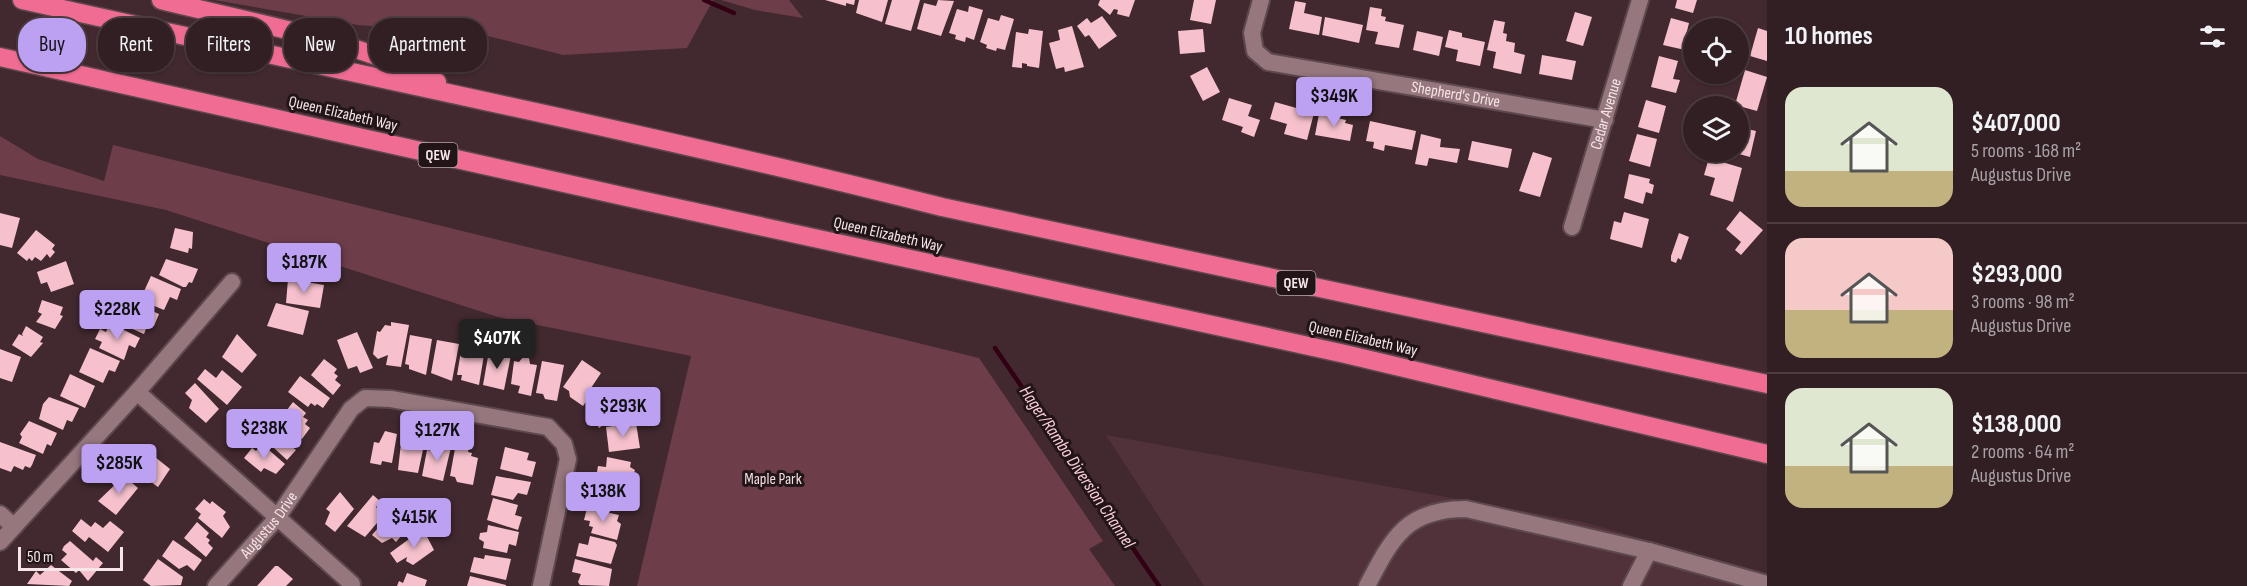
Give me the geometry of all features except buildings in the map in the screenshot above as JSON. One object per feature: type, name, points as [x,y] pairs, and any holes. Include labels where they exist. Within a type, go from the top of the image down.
[{"type":"highway","name":"QEW","points":[[22,0],[460,94],[827,177],[942,207],[1767,384]]},
{"type":"highway","points":[[161,0],[318,40],[404,66],[460,94]]},
{"type":"highway","name":"Queen Elizabeth Way","points":[[0,57],[1345,354],[1767,454]]},
{"type":"street","name":"Shepherd's Drive","points":[[1261,0],[1252,33],[1254,51],[1268,62],[1605,120]]},
{"type":"street","name":"Cedar Avenue","points":[[1572,227],[1640,0]]},
{"type":"street","points":[[0,542],[137,392],[232,282]]},
{"type":"street","points":[[137,392],[352,584]]},
{"type":"street","name":"Augustus Drive","points":[[216,586],[277,518],[351,409],[365,398],[391,399],[548,427],[564,444],[568,459],[541,586]]},
{"type":"street","points":[[1367,586],[1394,537],[1412,521],[1436,511],[1466,509],[1649,551],[1767,584]]},
{"type":"street","points":[[0,514],[13,526]]},
{"type":"street","points":[[1631,586],[1649,551]]},
{"type":"shaded area","points":[[1106,435],[1583,522],[1767,574],[1767,586],[1204,586]]},
{"type":"green space","points":[[214,0],[713,0],[687,48],[563,55],[487,36],[487,18],[369,18],[369,26],[357,25],[357,18],[318,18]]},
{"type":"green space","points":[[721,0],[789,0],[803,18],[755,10]]},
{"type":"green space","name":"Maple Park","points":[[0,136],[38,159],[104,181],[113,145],[979,358],[1103,541],[1089,549],[1115,586],[637,586],[691,356],[498,317],[166,210],[0,175]]},
{"type":"waterway","name":"Hager/Rambo Diversion Channel","points":[[704,0],[734,13]]},
{"type":"waterway","name":"Hager/Rambo Diversion Channel","points":[[995,348],[1159,586]]}]
